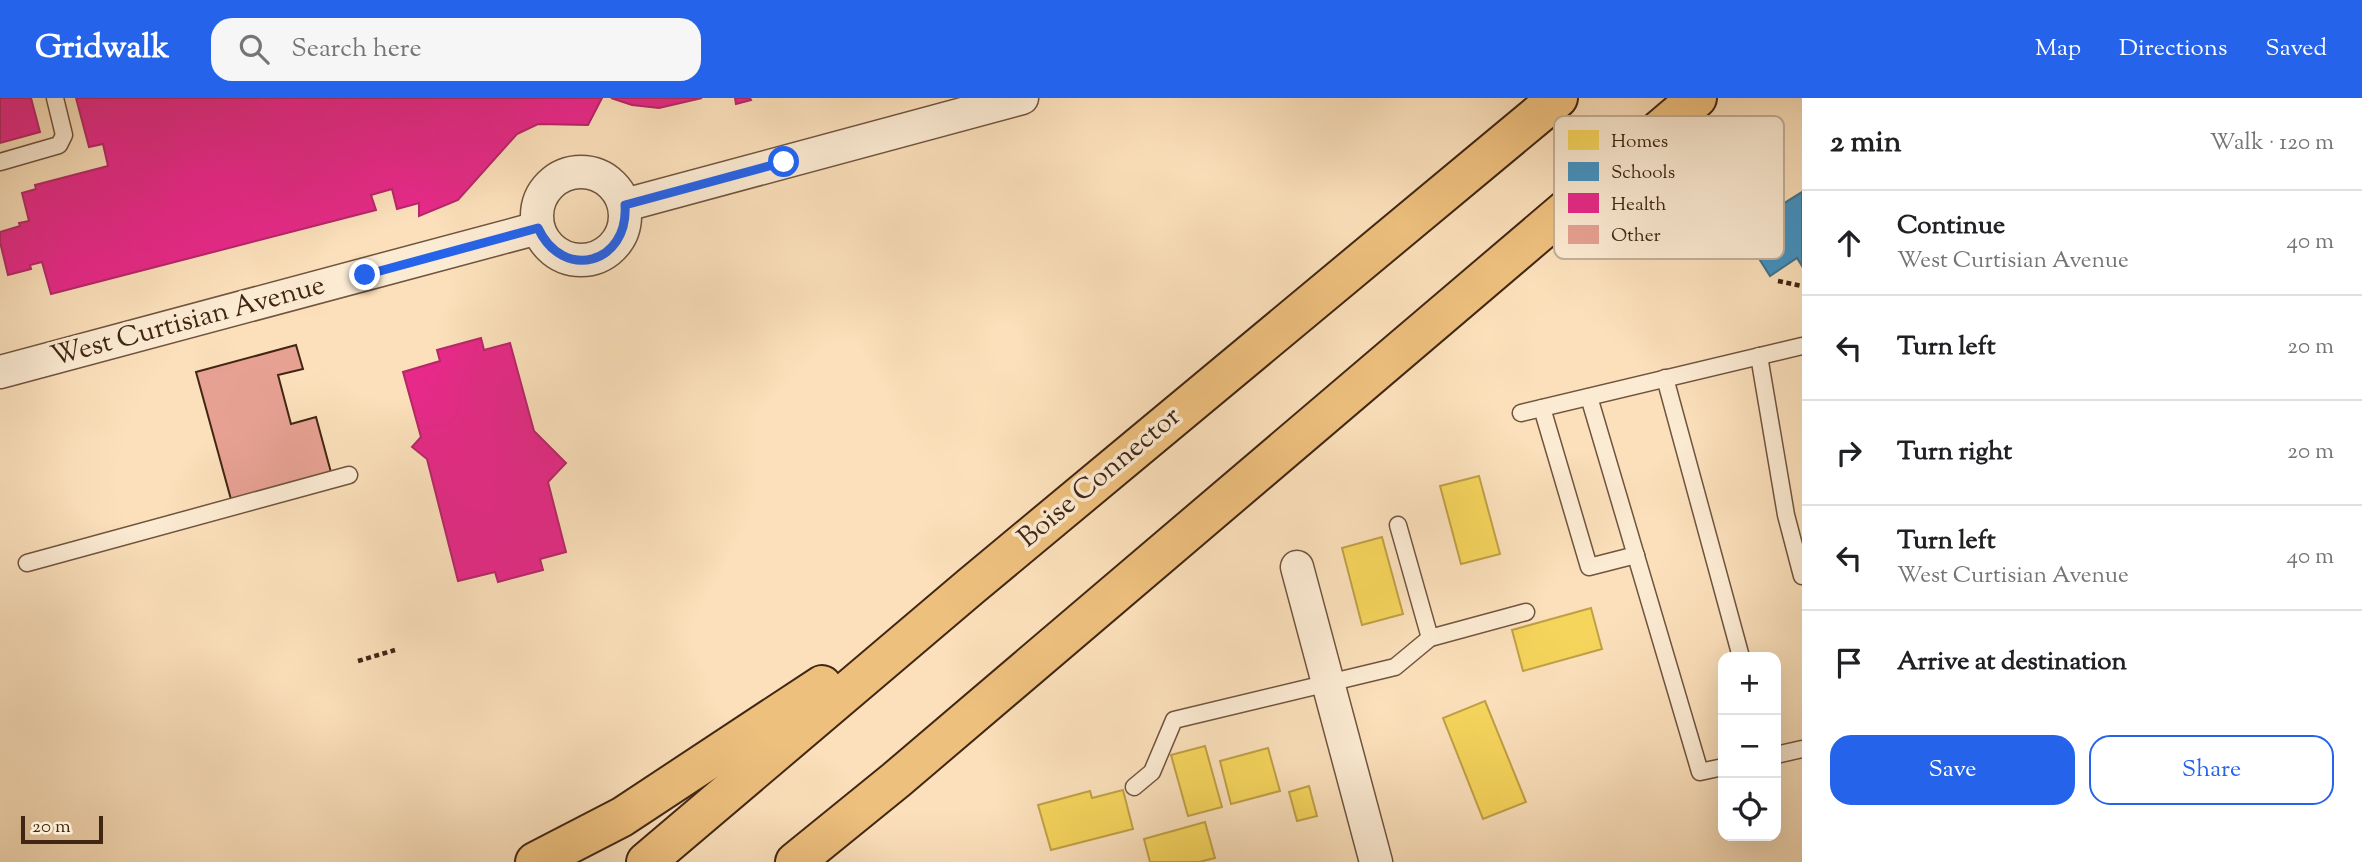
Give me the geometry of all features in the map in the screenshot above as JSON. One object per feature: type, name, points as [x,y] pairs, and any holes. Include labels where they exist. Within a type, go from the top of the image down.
[{"type":"highway","name":"Boise Connector","points":[[646,862],[970,587],[1558,98]]},
{"type":"highway","points":[[1677,116],[1698,98]]},
{"type":"highway","points":[[795,862],[896,780],[1554,220]]},
{"type":"highway","points":[[535,862],[622,817],[970,587]]},
{"type":"highway","points":[[814,862],[896,780]]},
{"type":"street","points":[[625,205],[1022,98]]},
{"type":"street","points":[[584,172],[603,178],[619,192],[625,205],[626,220],[613,248],[585,261],[556,253],[545,242],[538,228],[537,214],[547,188],[570,173],[584,172]]},
{"type":"street","name":"West Curtisian Avenue","points":[[1,368],[538,228]]},
{"type":"street","points":[[1297,567],[1376,862]]},
{"type":"lane","points":[[0,162],[59,145],[64,135],[55,98]]},
{"type":"lane","points":[[1521,413],[1802,346]]},
{"type":"lane","points":[[1759,356],[1786,515],[1802,576]]},
{"type":"lane","points":[[1665,378],[1740,652]]},
{"type":"lane","points":[[1589,397],[1700,772],[1718,768]]},
{"type":"lane","points":[[1542,408],[1589,567],[1636,555]]},
{"type":"lane","points":[[27,563],[349,475]]},
{"type":"lane","points":[[1398,525],[1430,638]]},
{"type":"lane","points":[[1134,787],[1152,772],[1174,720],[1395,667],[1430,638],[1526,612]]},
{"type":"lane","points":[[1781,754],[1802,749]]},
{"type":"path","points":[[1778,281],[1802,286]]},
{"type":"path","points":[[358,661],[394,650]]},
{"type":"building: Homes","points":[[1479,476],[1500,554],[1461,564],[1440,486]]},
{"type":"building: Homes","points":[[1382,537],[1403,614],[1362,625],[1342,548]]},
{"type":"building: Homes","points":[[1591,608],[1602,649],[1523,671],[1512,630]]},
{"type":"building: Homes","points":[[1485,701],[1526,802],[1483,819],[1443,718]]},
{"type":"building: Homes","points":[[1205,746],[1222,807],[1188,816],[1171,755]]},
{"type":"building: Homes","points":[[1268,748],[1280,791],[1231,804],[1220,761]]},
{"type":"building: Homes","points":[[1309,786],[1317,816],[1297,821],[1289,792]]},
{"type":"building: Homes","points":[[1123,790],[1133,829],[1051,850],[1038,805],[1090,791],[1092,798]]},
{"type":"building: Homes","points":[[1205,822],[1215,858],[1199,862],[1150,862],[1144,839]]},
{"type":"building: Schools","points":[[1802,192],[1802,266],[1797,258],[1770,276],[1759,259],[1784,259],[1784,203]]},
{"type":"building: Health","points":[[0,98],[31,98],[40,132],[0,143]]},
{"type":"building: Health","points":[[76,98],[602,98],[588,125],[538,124],[517,134],[458,200],[419,216],[419,203],[397,209],[392,189],[371,195],[376,210],[51,294],[42,262],[30,265],[31,269],[8,275],[0,232],[29,221],[22,193],[36,189],[35,185],[108,166],[103,144],[89,147]]},
{"type":"building: Health","points":[[611,98],[702,98],[659,108],[632,105]]},
{"type":"building: Health","points":[[735,98],[750,98],[751,100],[736,104]]},
{"type":"building: Health","points":[[481,338],[484,350],[510,343],[534,431],[566,463],[548,482],[566,552],[540,559],[543,570],[498,582],[495,572],[458,581],[427,459],[412,447],[421,437],[403,372],[440,361],[437,350]]},
{"type":"building: Other","points":[[296,345],[303,369],[278,375],[291,424],[316,417],[332,476],[232,503],[196,372]]},
{"type":"route","points":[[365,275],[538,228],[545,242],[556,253],[585,261],[600,257],[613,248],[621,235],[626,220],[625,205],[784,162]]}]
